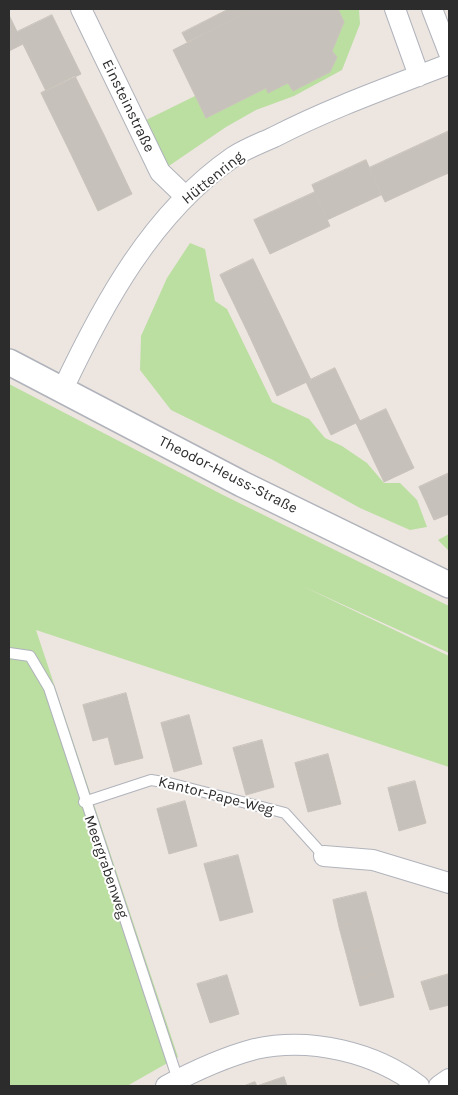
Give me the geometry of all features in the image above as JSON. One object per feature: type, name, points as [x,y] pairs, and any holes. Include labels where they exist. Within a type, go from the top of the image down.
[{"type":"street","name":"Einsteinstraße","points":[[81,9],[160,172],[186,197]]},
{"type":"street","points":[[395,9],[419,76]]},
{"type":"street","points":[[432,9],[449,53]]},
{"type":"street","name":"Hüttenring","points":[[62,391],[89,334],[131,264],[186,197],[234,157],[306,120],[449,64]]},
{"type":"street","name":"Theodor-Heuss-Straße","points":[[9,362],[242,484],[449,585]]},
{"type":"street","name":"Kantor-Pape-Weg","points":[[324,856],[373,860],[449,883]]},
{"type":"street","points":[[172,1083],[219,1062],[256,1049],[294,1046],[354,1053],[387,1064],[420,1086]]},
{"type":"street","points":[[439,1086],[449,1079]]},
{"type":"lane","name":"Meergrabenweg","points":[[9,653],[30,656],[49,688],[172,1083]]},
{"type":"lane","name":"Kantor-Pape-Weg","points":[[84,802],[151,780],[169,783],[285,813],[324,856]]},
{"type":"green space","points":[[338,9],[359,9],[360,24],[342,70],[294,96],[256,110],[226,127],[160,172],[136,125],[195,96],[206,118],[266,88],[268,92],[288,83],[293,91],[330,72],[337,57],[332,51],[344,22]]},
{"type":"green space","points":[[190,243],[205,249],[215,301],[227,309],[272,402],[309,419],[325,438],[342,446],[367,463],[384,483],[400,483],[417,500],[427,527],[410,530],[360,508],[273,460],[171,410],[140,370],[141,336],[167,278]]},
{"type":"green space","points":[[9,384],[223,495],[449,606],[449,653],[300,585],[449,656],[449,767],[36,630],[178,1057],[127,1086],[9,1086]]},
{"type":"green space","points":[[449,534],[449,551],[438,540]]},
{"type":"building","points":[[229,9],[244,9],[246,13],[187,42],[182,33]]},
{"type":"building","points":[[244,9],[338,9],[344,22],[332,51],[337,57],[330,72],[293,91],[288,83],[268,93],[266,88],[206,118],[173,50],[246,13]]},
{"type":"building","points":[[9,15],[23,44],[9,51]]},
{"type":"building","points":[[52,15],[81,74],[46,91],[17,32]]},
{"type":"building","points":[[75,76],[104,135],[70,152],[41,93]]},
{"type":"building","points":[[449,131],[449,173],[437,178],[421,144]]},
{"type":"building","points":[[104,135],[132,194],[98,211],[70,152]]},
{"type":"building","points":[[421,144],[437,178],[385,202],[369,168]]},
{"type":"building","points":[[366,160],[381,195],[327,220],[312,185]]},
{"type":"building","points":[[315,192],[330,226],[270,254],[254,220]]},
{"type":"building","points":[[253,259],[282,319],[249,335],[220,275]]},
{"type":"building","points":[[282,319],[311,380],[277,396],[249,335]]},
{"type":"building","points":[[335,368],[360,421],[331,435],[306,382]]},
{"type":"building","points":[[386,409],[414,468],[384,482],[356,423]]},
{"type":"building","points":[[449,473],[449,514],[434,520],[419,487]]},
{"type":"building","points":[[126,693],[143,758],[115,765],[108,737],[93,741],[83,705]]},
{"type":"building","points":[[189,715],[202,764],[174,772],[161,723]]},
{"type":"building","points":[[262,740],[274,787],[246,795],[233,748]]},
{"type":"building","points":[[328,754],[341,804],[308,812],[295,763]]},
{"type":"building","points":[[415,781],[426,823],[399,831],[388,788]]},
{"type":"building","points":[[185,801],[197,846],[169,854],[157,809]]},
{"type":"building","points":[[238,855],[253,912],[220,921],[204,864]]},
{"type":"building","points":[[366,892],[373,918],[339,927],[333,900]]},
{"type":"building","points":[[373,918],[380,945],[346,953],[339,927]]},
{"type":"building","points":[[380,945],[387,971],[353,980],[346,953]]},
{"type":"building","points":[[387,971],[394,997],[360,1006],[353,980]]},
{"type":"building","points":[[449,974],[449,1005],[430,1010],[421,982]]},
{"type":"building","points":[[227,975],[239,1014],[210,1023],[197,984]]},
{"type":"building","points":[[284,1077],[287,1086],[257,1086]]},
{"type":"building","points":[[255,1082],[257,1086],[244,1086]]}]
